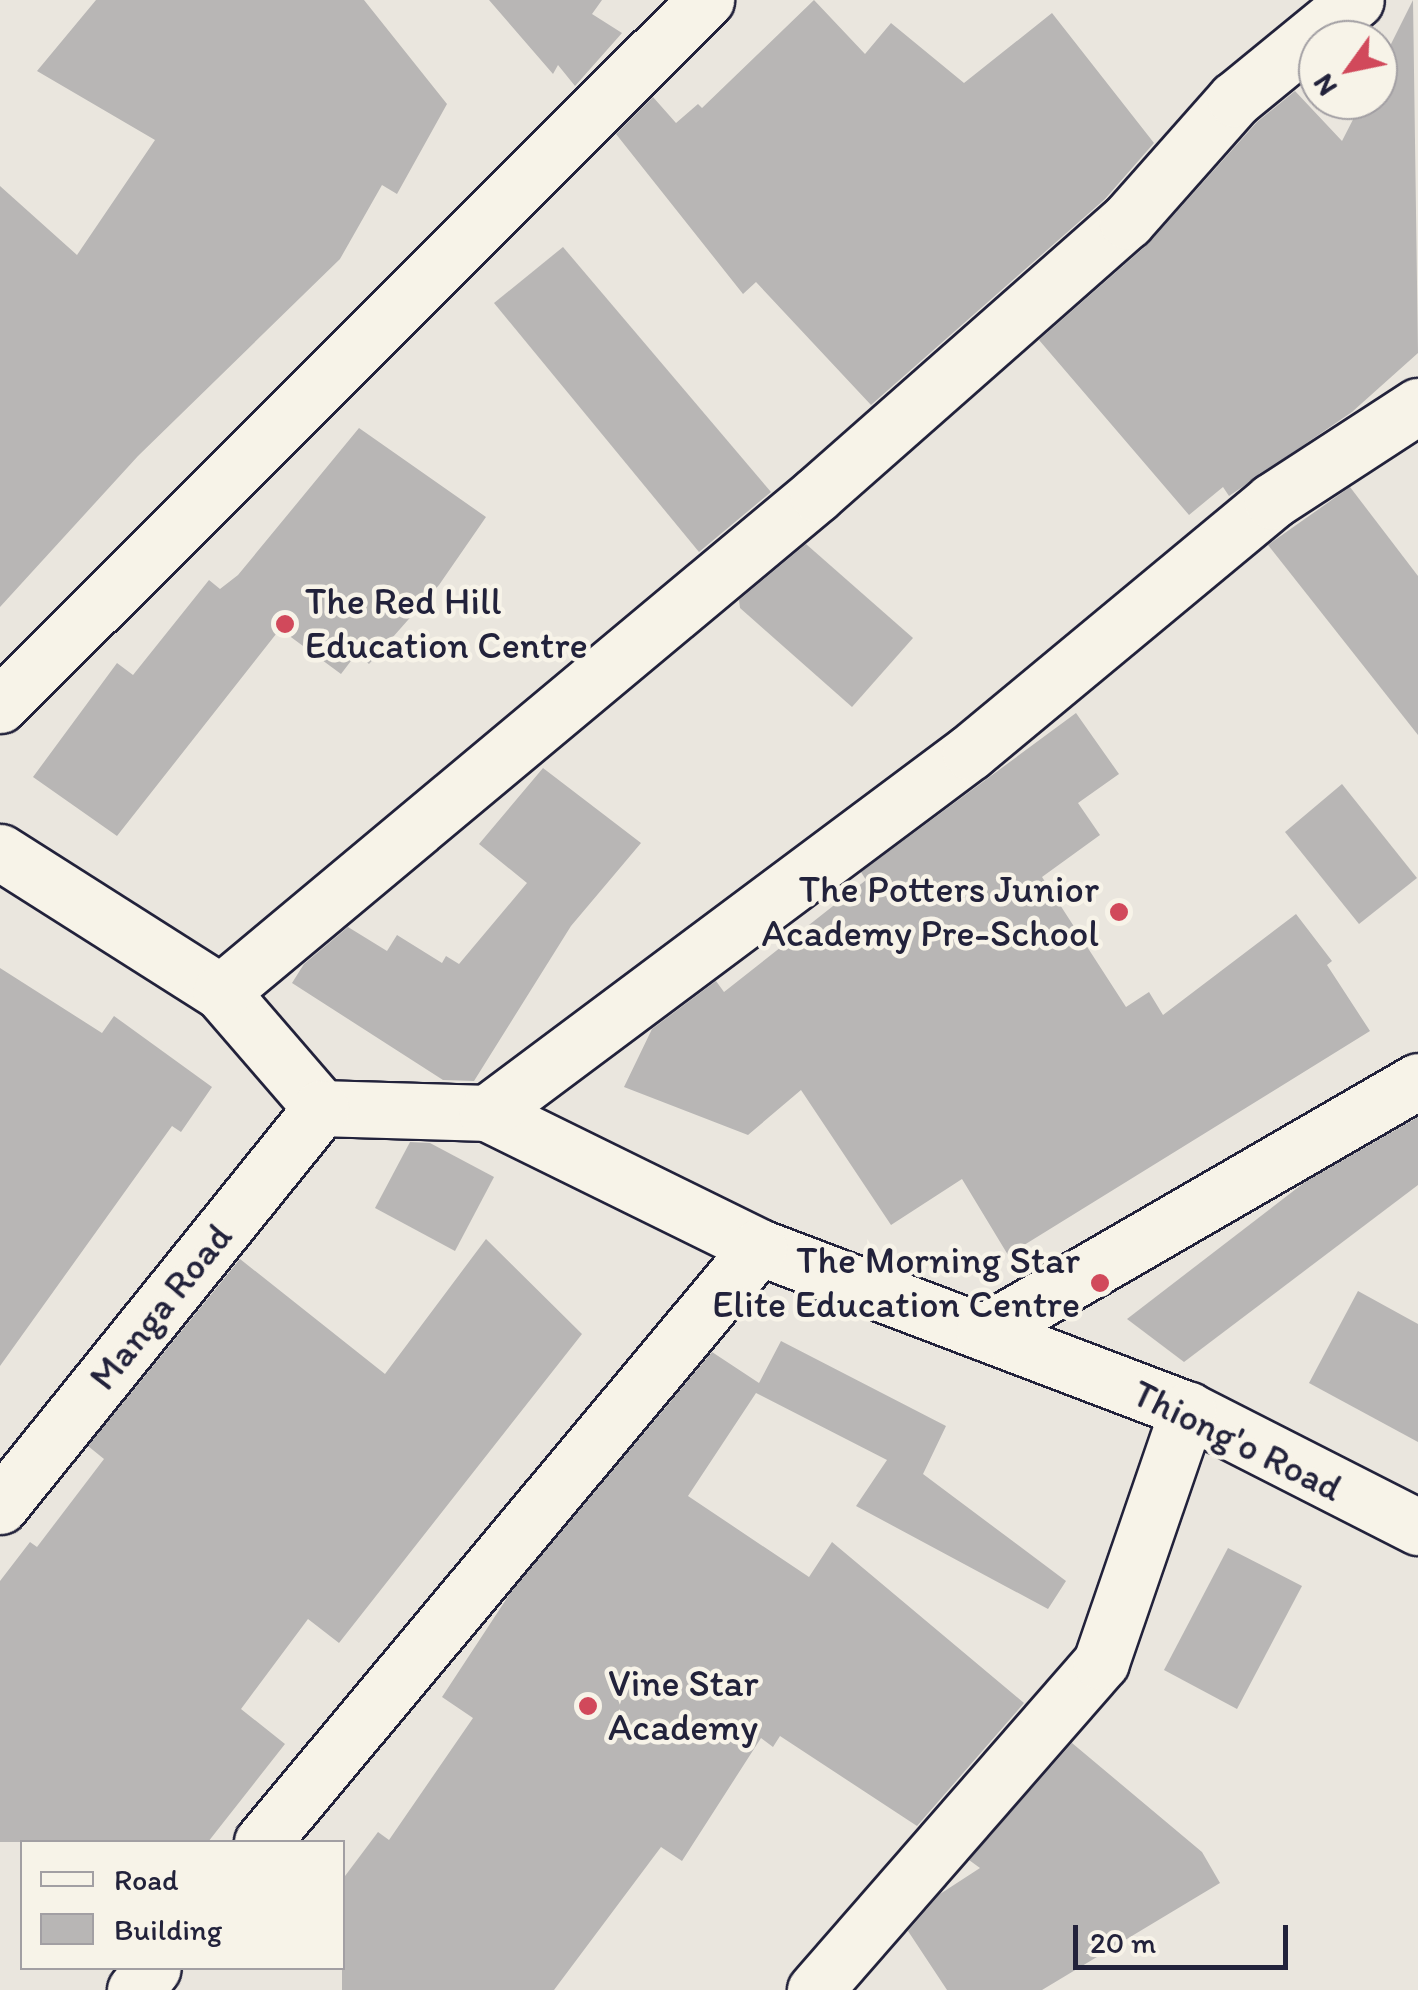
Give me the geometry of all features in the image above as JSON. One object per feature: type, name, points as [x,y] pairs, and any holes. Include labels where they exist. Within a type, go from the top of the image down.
[{"type":"street","points":[[0,705],[706,0]]},
{"type":"street","points":[[221,992],[817,494],[1126,221],[1235,99],[1356,0]]},
{"type":"street","points":[[488,1113],[970,752],[1272,502],[1418,406]]},
{"type":"street","points":[[0,852],[221,992],[321,1108]]},
{"type":"street","points":[[984,1332],[1418,1081]]},
{"type":"street","name":"Thiong'o Road","points":[[321,1108],[488,1113],[759,1247],[1188,1410],[1418,1527]]},
{"type":"street","name":"Manga Road","points":[[0,1506],[321,1108]]},
{"type":"street","points":[[264,1840],[759,1247]]},
{"type":"street","points":[[815,1990],[1101,1662],[1188,1410]]},
{"type":"street","points":[[135,1990],[151,1970]]},
{"type":"building","points":[[96,0],[364,0],[447,104],[397,194],[382,185],[340,259],[138,456],[0,607],[0,186],[77,255],[155,140],[37,71]]},
{"type":"building","points":[[489,0],[602,0],[592,14],[622,33],[575,86],[558,65],[553,74]]},
{"type":"building","points":[[814,0],[865,54],[891,23],[964,83],[1052,13],[1154,143],[1105,199],[871,405],[756,282],[743,294],[616,134],[653,97],[676,123],[698,104],[702,108]]},
{"type":"building","points":[[1413,0],[1418,353],[1352,412],[1229,496],[1223,487],[1189,515],[1039,340],[1148,244],[1257,122],[1295,91],[1298,120],[1322,120],[1342,141],[1353,120],[1398,120],[1398,30]]},
{"type":"building","points":[[563,247],[771,492],[699,552],[494,303]]},
{"type":"building","points":[[359,428],[486,517],[439,585],[369,664],[357,653],[341,674],[280,629],[117,836],[33,777],[117,663],[133,675],[209,580],[220,589],[238,575]]},
{"type":"building","points":[[1350,487],[1418,576],[1418,735],[1268,545]]},
{"type":"building","points":[[806,544],[913,638],[852,707],[740,608],[739,600]]},
{"type":"building","points":[[1076,713],[1119,774],[1078,803],[1100,835],[1042,877],[1126,1007],[1149,992],[1163,1015],[1296,914],[1332,961],[1327,965],[1370,1031],[1008,1255],[962,1179],[891,1225],[801,1090],[748,1135],[624,1087],[652,1029],[716,981],[724,992],[866,880],[861,872]]},
{"type":"building","points":[[543,768],[641,843],[571,926],[474,1081],[443,1080],[292,983],[304,964],[348,927],[387,951],[397,935],[442,963],[446,956],[459,964],[527,883],[479,844]]},
{"type":"building","points":[[1342,784],[1417,878],[1359,924],[1285,832]]},
{"type":"building","points":[[0,968],[102,1033],[114,1016],[212,1087],[181,1132],[172,1126],[0,1366]]},
{"type":"building","points":[[1418,1117],[1418,1185],[1184,1362],[1127,1319],[1305,1182]]},
{"type":"building","points":[[410,1142],[430,1143],[494,1177],[455,1251],[375,1208]]},
{"type":"building","points":[[486,1239],[582,1334],[339,1643],[308,1619],[241,1709],[285,1744],[210,1840],[0,1842],[0,1581],[30,1542],[37,1547],[104,1459],[88,1446],[240,1259],[385,1374]]},
{"type":"building","points":[[1358,1291],[1418,1324],[1418,1442],[1309,1383]]},
{"type":"building","points":[[781,1341],[946,1426],[923,1474],[1066,1581],[1048,1609],[856,1506],[887,1460],[756,1393],[688,1496],[809,1577],[832,1542],[1024,1703],[917,1826],[780,1736],[773,1747],[761,1738],[682,1861],[661,1847],[554,1990],[342,1990],[345,1876],[378,1832],[389,1840],[473,1718],[442,1697],[511,1592],[712,1352],[759,1383]]},
{"type":"building","points":[[1228,1548],[1302,1586],[1237,1709],[1164,1670]]},
{"type":"building","points":[[1072,1743],[1202,1852],[1220,1883],[1042,1990],[947,1990],[908,1931],[940,1894],[980,1868],[969,1860]]},
{"type":"place","name":"The Red Hill Education Centre","points":[[285,624]]},
{"type":"place","name":"The Potters Junior Academy Pre-School","points":[[1119,912]]},
{"type":"place","name":"The Morning Star Elite Education Centre","points":[[1100,1283]]},
{"type":"place","name":"Vine Star Academy","points":[[588,1706]]}]
